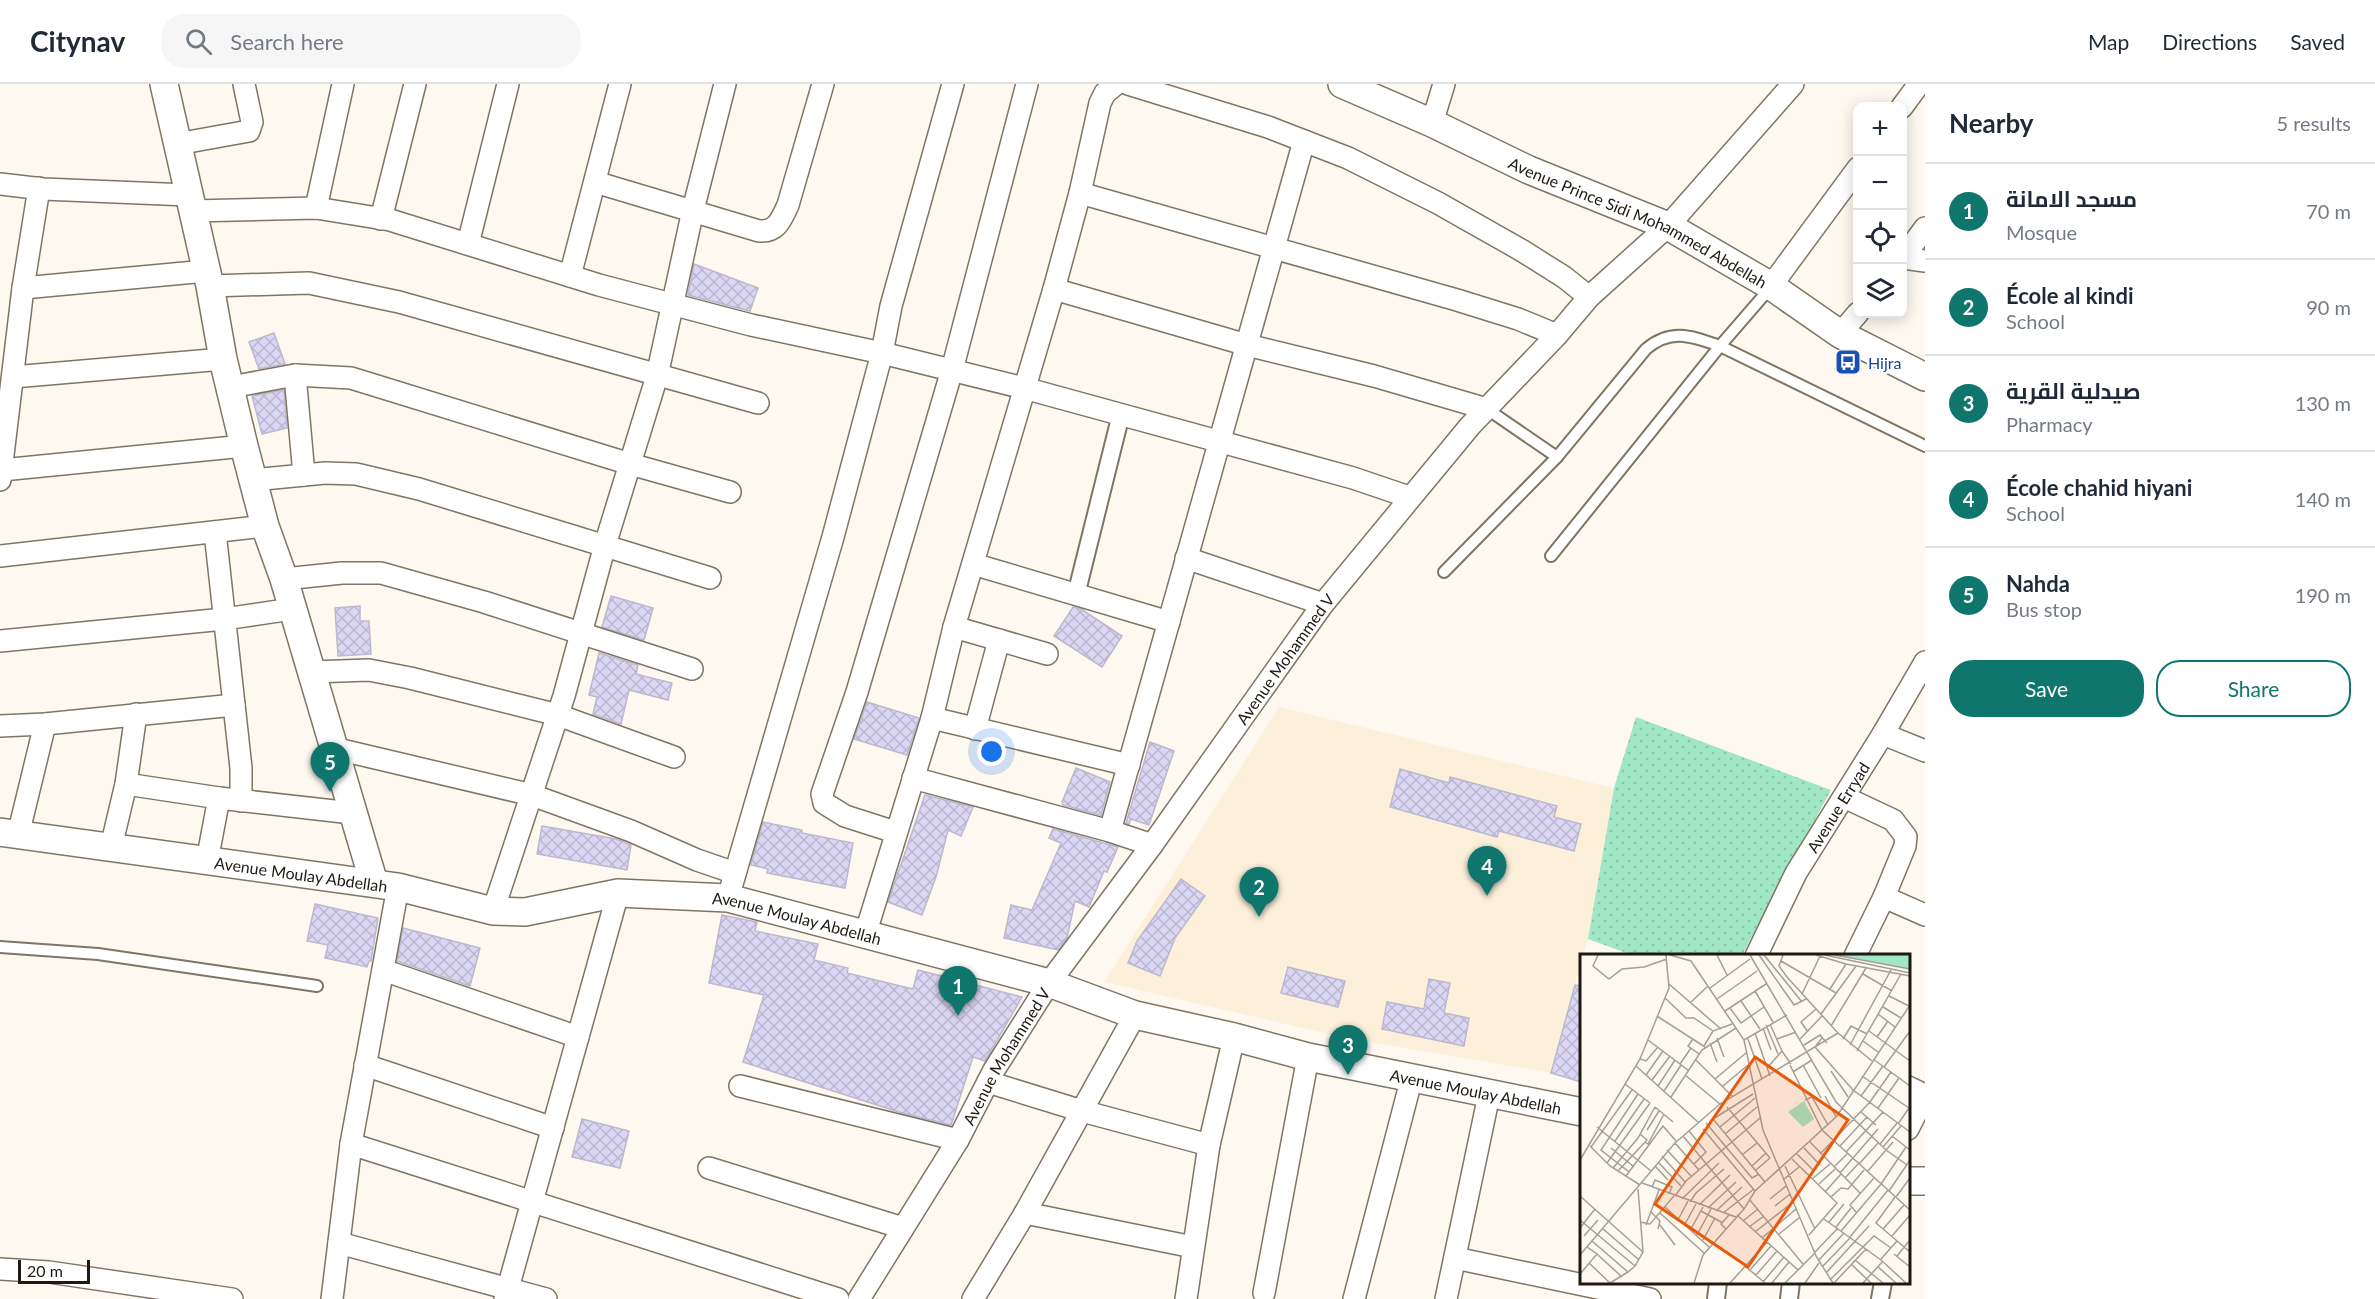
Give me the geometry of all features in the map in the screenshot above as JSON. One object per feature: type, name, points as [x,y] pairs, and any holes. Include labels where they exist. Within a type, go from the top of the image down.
[{"type":"street","points":[[164,84],[208,279],[223,359],[265,526],[284,579],[352,813],[386,885],[382,970],[351,1144],[332,1299]]},
{"type":"street","points":[[177,144],[249,131],[252,122],[244,84]]},
{"type":"street","points":[[316,208],[343,84]]},
{"type":"street","points":[[381,219],[415,84]]},
{"type":"street","points":[[468,244],[508,84]]},
{"type":"street","points":[[570,276],[620,84]]},
{"type":"street","points":[[493,911],[558,716],[605,545],[657,376],[693,210],[725,84]]},
{"type":"street","points":[[595,182],[759,231],[767,231],[779,224],[788,205],[801,167],[823,84]]},
{"type":"street","points":[[333,747],[532,795],[631,831],[697,860],[731,885],[833,537],[882,353],[891,306],[953,84]]},
{"type":"street","points":[[896,832],[837,813],[824,803],[822,795],[857,692],[952,370],[1027,84]]},
{"type":"street","points":[[865,936],[932,718],[954,627],[1054,288],[1080,194],[1100,103],[1105,93],[1116,84]]},
{"type":"street","points":[[1128,84],[1268,127],[1348,158],[1438,203],[1521,250],[1564,277],[1589,297]]},
{"type":"street","name":"Avenue Prince Sidi Mohammed Abdellah","points":[[1342,84],[1432,123],[1529,170],[1668,226],[1771,286],[1840,334],[1925,377]]},
{"type":"street","points":[[1432,123],[1444,84]]},
{"type":"street","name":"Avenue Mohammed V","points":[[859,1299],[958,1140],[988,1082],[1049,983],[1152,845],[1323,604],[1409,497],[1487,409],[1557,335],[1589,297],[1668,226],[1793,84]]},
{"type":"street","points":[[1906,102],[1919,84]]},
{"type":"street","points":[[1110,831],[1304,141]]},
{"type":"street","points":[[1771,286],[1853,173]]},
{"type":"street","points":[[0,184],[190,203],[316,208],[381,219],[570,276],[751,325],[882,353],[1024,388],[1353,478],[1409,497]]},
{"type":"street","points":[[39,188],[23,288],[1,475],[244,446]]},
{"type":"street","points":[[1080,194],[1457,300],[1518,319],[1557,335]]},
{"type":"street","points":[[1907,253],[1925,228]]},
{"type":"street","points":[[1907,259],[1925,261]]},
{"type":"street","points":[[23,288],[208,279],[309,284],[411,305],[758,403]]},
{"type":"street","points":[[1054,288],[1247,345],[1374,376],[1487,409]]},
{"type":"street","points":[[1840,334],[1854,318]]},
{"type":"street","points":[[13,377],[223,359]]},
{"type":"street","points":[[231,387],[295,375],[351,378],[630,464],[730,492]]},
{"type":"street","points":[[295,375],[304,475]]},
{"type":"street","points":[[1076,594],[1121,414]]},
{"type":"street","points":[[253,480],[304,475],[356,474],[419,489],[710,578]]},
{"type":"street","points":[[0,555],[265,526]]},
{"type":"street","points":[[215,532],[241,768],[241,801]]},
{"type":"street","points":[[1186,558],[1323,604]]},
{"type":"street","points":[[973,564],[1169,622]]},
{"type":"street","points":[[284,579],[342,573],[381,573],[484,602],[692,669]]},
{"type":"street","points":[[0,640],[225,619],[292,609]]},
{"type":"street","points":[[954,627],[1047,654]]},
{"type":"street","points":[[975,729],[999,640]]},
{"type":"street","name":"Avenue Erryad","points":[[1757,954],[1796,873],[1924,665]]},
{"type":"street","points":[[311,672],[369,670],[558,716],[674,757]]},
{"type":"street","points":[[0,726],[45,724],[234,705]]},
{"type":"street","points":[[111,847],[126,784],[136,714]]},
{"type":"street","points":[[932,718],[1129,765]]},
{"type":"street","points":[[9,834],[45,724]]},
{"type":"street","points":[[1883,734],[1925,752]]},
{"type":"street","points":[[912,778],[1110,831],[1152,845]]},
{"type":"street","points":[[126,784],[241,801],[352,813]]},
{"type":"street","points":[[1844,797],[1893,820],[1905,833],[1906,841],[1884,897],[1856,954]]},
{"type":"street","points":[[207,861],[219,798]]},
{"type":"street","name":"Avenue Moulay Abdellah","points":[[9,834],[386,885],[493,911],[525,912],[618,893],[731,885],[865,936],[1049,983],[1135,1015],[1234,1037],[1308,1057],[1580,1113]]},
{"type":"street","points":[[506,1294],[618,893]]},
{"type":"street","points":[[1884,897],[1925,915]]},
{"type":"street","points":[[382,970],[578,1037]]},
{"type":"street","points":[[973,1299],[1025,1213],[1135,1015]]},
{"type":"street","points":[[1186,1299],[1209,1145],[1234,1037]]},
{"type":"street","points":[[1264,1293],[1308,1057]]},
{"type":"street","points":[[365,1065],[553,1128]]},
{"type":"street","points":[[1354,1299],[1412,1077]]},
{"type":"street","points":[[988,1082],[1082,1111],[1209,1145]]},
{"type":"street","points":[[740,1086],[958,1140]]},
{"type":"street","points":[[1910,1088],[1925,1095],[1910,1125]]},
{"type":"street","points":[[1446,1299],[1489,1095]]},
{"type":"street","points":[[351,1144],[838,1299]]},
{"type":"street","points":[[709,1168],[903,1228]]},
{"type":"street","points":[[1025,1213],[1193,1247]]},
{"type":"street","points":[[339,1243],[506,1294],[546,1299]]},
{"type":"street","points":[[1455,1258],[1649,1299],[1652,1284]]},
{"type":"street","points":[[0,1269],[49,1272],[232,1299]]},
{"type":"street","points":[[1716,1299],[1718,1284]]},
{"type":"street","points":[[1789,1299],[1791,1284]]},
{"type":"street","points":[[1880,1299],[1883,1284]]},
{"type":"lane","points":[[1551,556],[1771,286]]},
{"type":"lane","points":[[1444,572],[1557,457],[1646,349],[1659,337],[1690,336],[1720,346],[1925,446]]},
{"type":"lane","points":[[1487,409],[1557,457]]},
{"type":"lane","points":[[0,947],[98,954],[317,986]]},
{"type":"shaded area","points":[[1279,707],[1614,788],[1588,939],[1583,954],[1580,954],[1580,966],[1551,1073],[1346,1038],[1104,982]]},
{"type":"green space","points":[[1636,717],[1831,790],[1743,954],[1629,954],[1588,939],[1614,788]]},
{"type":"building","points":[[694,264],[758,288],[750,311],[688,295]]},
{"type":"building","points":[[274,333],[285,364],[259,369],[249,342]]},
{"type":"building","points":[[284,390],[287,428],[262,434],[252,396]]},
{"type":"building","points":[[611,596],[653,608],[644,640],[602,627]]},
{"type":"building","points":[[360,606],[360,621],[369,621],[371,654],[338,656],[335,608]]},
{"type":"building","points":[[1073,607],[1081,609],[1122,636],[1102,667],[1054,636]]},
{"type":"building","points":[[599,653],[638,665],[636,674],[672,683],[668,700],[629,690],[621,724],[593,714],[597,697],[589,695]]},
{"type":"building","points":[[867,702],[919,718],[907,755],[854,739]]},
{"type":"building","points":[[1150,742],[1174,751],[1149,825],[1131,819],[1129,824],[1126,823]]},
{"type":"building","points":[[1076,768],[1110,782],[1101,815],[1063,805],[1062,802]]},
{"type":"building","points":[[1400,769],[1449,783],[1450,777],[1557,806],[1554,817],[1581,824],[1574,851],[1499,831],[1497,837],[1390,807]]},
{"type":"building","points":[[925,795],[973,807],[961,836],[948,830],[936,877],[922,915],[888,902]]},
{"type":"building","points":[[763,822],[802,830],[802,833],[853,843],[845,888],[767,873],[768,869],[751,865]]},
{"type":"building","points":[[542,826],[616,839],[631,845],[627,870],[537,854]]},
{"type":"building","points":[[1053,829],[1118,847],[1107,872],[1104,871],[1089,907],[1075,901],[1067,938],[1058,950],[1004,938],[1011,905],[1032,910],[1061,843],[1049,838]]},
{"type":"building","points":[[1181,879],[1205,896],[1175,938],[1160,976],[1128,963],[1137,941]]},
{"type":"building","points":[[315,904],[378,918],[371,961],[367,967],[325,958],[328,945],[307,941]]},
{"type":"building","points":[[722,915],[757,922],[755,931],[818,944],[814,960],[848,968],[847,973],[913,989],[918,970],[1022,997],[985,1061],[973,1057],[951,1125],[902,1113],[743,1062],[764,995],[709,983]]},
{"type":"building","points":[[403,928],[480,948],[470,986],[397,961]]},
{"type":"building","points":[[1288,967],[1345,981],[1338,1007],[1281,993]]},
{"type":"building","points":[[1429,979],[1450,983],[1444,1013],[1469,1018],[1464,1046],[1382,1029],[1387,1002],[1424,1009]]},
{"type":"building","points":[[1575,985],[1580,986],[1580,1082],[1551,1073]]},
{"type":"building","points":[[582,1119],[629,1131],[620,1168],[572,1157]]},
{"type":"place","name":"Hijra","points":[[1848,362]]},
{"type":"place","name":"Nahda","points":[[330,792]]},
{"type":"place","name":"École chahid hiyani","points":[[1487,896]]},
{"type":"place","name":"École al kindi","points":[[1259,917]]},
{"type":"place","name":"مسجد الامانة","points":[[958,1016]]},
{"type":"place","name":"صيدلية القرية","points":[[1348,1075]]}]
